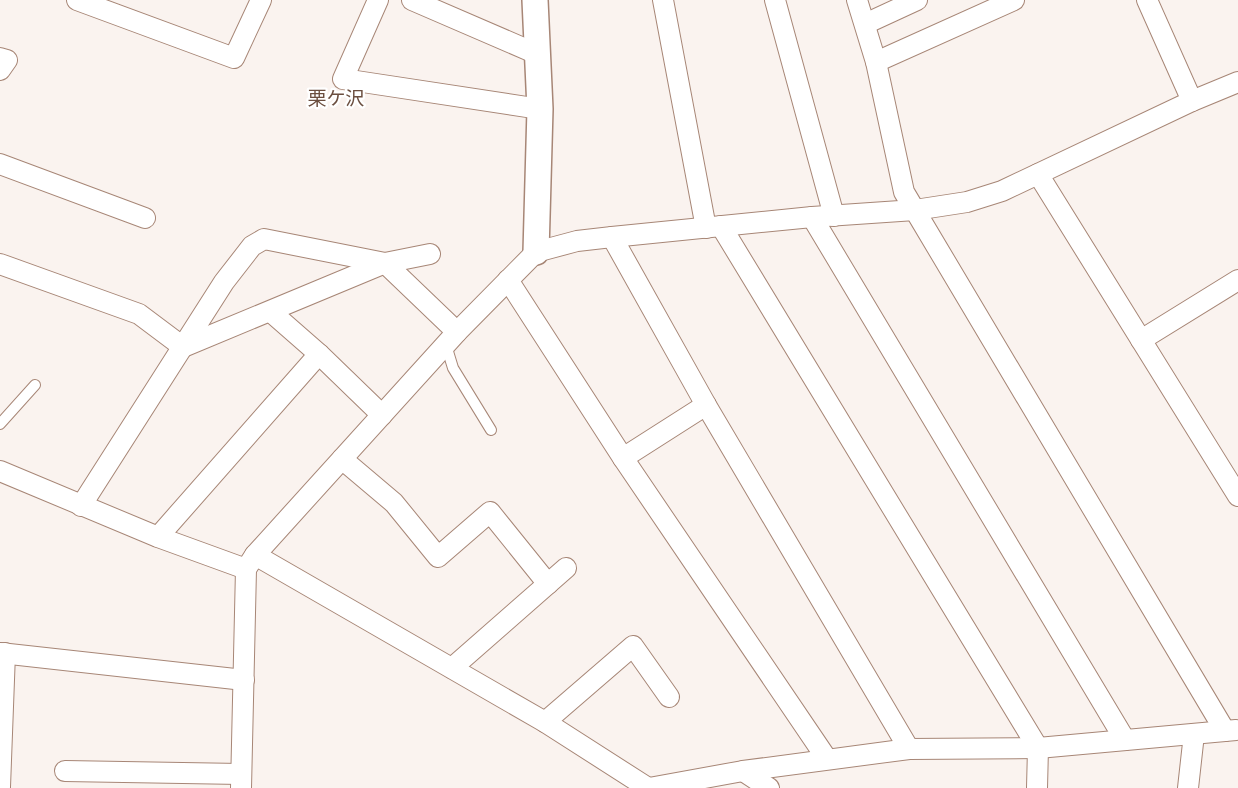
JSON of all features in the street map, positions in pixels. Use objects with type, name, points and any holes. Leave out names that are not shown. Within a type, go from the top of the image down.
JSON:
[{"type":"street","points":[[77,0],[234,58],[262,0]]},
{"type":"street","points":[[378,0],[342,79],[540,108]]},
{"type":"street","points":[[412,0],[537,54]]},
{"type":"street","points":[[535,0],[540,108],[536,252]]},
{"type":"street","points":[[663,0],[713,227],[1038,748],[1037,788]]},
{"type":"street","points":[[775,0],[834,216]]},
{"type":"street","points":[[0,472],[158,537],[251,562],[452,668],[545,722],[648,788],[743,771],[910,749],[1038,748],[1232,731],[904,192],[876,62],[858,0]]},
{"type":"street","points":[[865,24],[917,0]]},
{"type":"street","points":[[876,62],[1014,0]]},
{"type":"street","points":[[1147,0],[1192,101]]},
{"type":"street","points":[[0,58],[7,60],[0,70]]},
{"type":"street","points":[[65,771],[241,781],[244,680],[251,562],[452,338],[536,252],[577,242],[612,237],[812,217],[916,210],[966,202],[1002,190],[1192,101],[1238,82]]},
{"type":"street","points":[[0,164],[145,218]]},
{"type":"street","points":[[1038,174],[1238,496]]},
{"type":"street","points":[[812,217],[1125,740]]},
{"type":"street","points":[[612,237],[706,405],[910,749]]},
{"type":"street","points":[[81,506],[224,282],[252,246],[264,239],[385,263],[452,338]]},
{"type":"street","points":[[183,347],[385,263],[430,254]]},
{"type":"street","points":[[0,264],[139,314],[183,347]]},
{"type":"street","points":[[508,280],[622,458],[827,759]]},
{"type":"street","points":[[1141,340],[1238,280]]},
{"type":"street","points":[[271,312],[319,354],[382,415]]},
{"type":"street","points":[[158,537],[319,354]]},
{"type":"street","points":[[622,458],[706,405]]},
{"type":"street","points":[[342,459],[394,503],[438,557],[490,512],[548,584]]},
{"type":"street","points":[[452,668],[566,568]]},
{"type":"street","points":[[545,722],[633,646],[669,697]]},
{"type":"street","points":[[0,787],[3,653],[244,680]]},
{"type":"street","points":[[1188,788],[1194,734]]},
{"type":"street","points":[[743,771],[769,788]]},
{"type":"lane","points":[[452,338],[453,368],[491,430]]},
{"type":"lane","points":[[0,424],[35,385]]},
{"type":"district","name":"栗ケ沢","points":[[336,99]]}]
